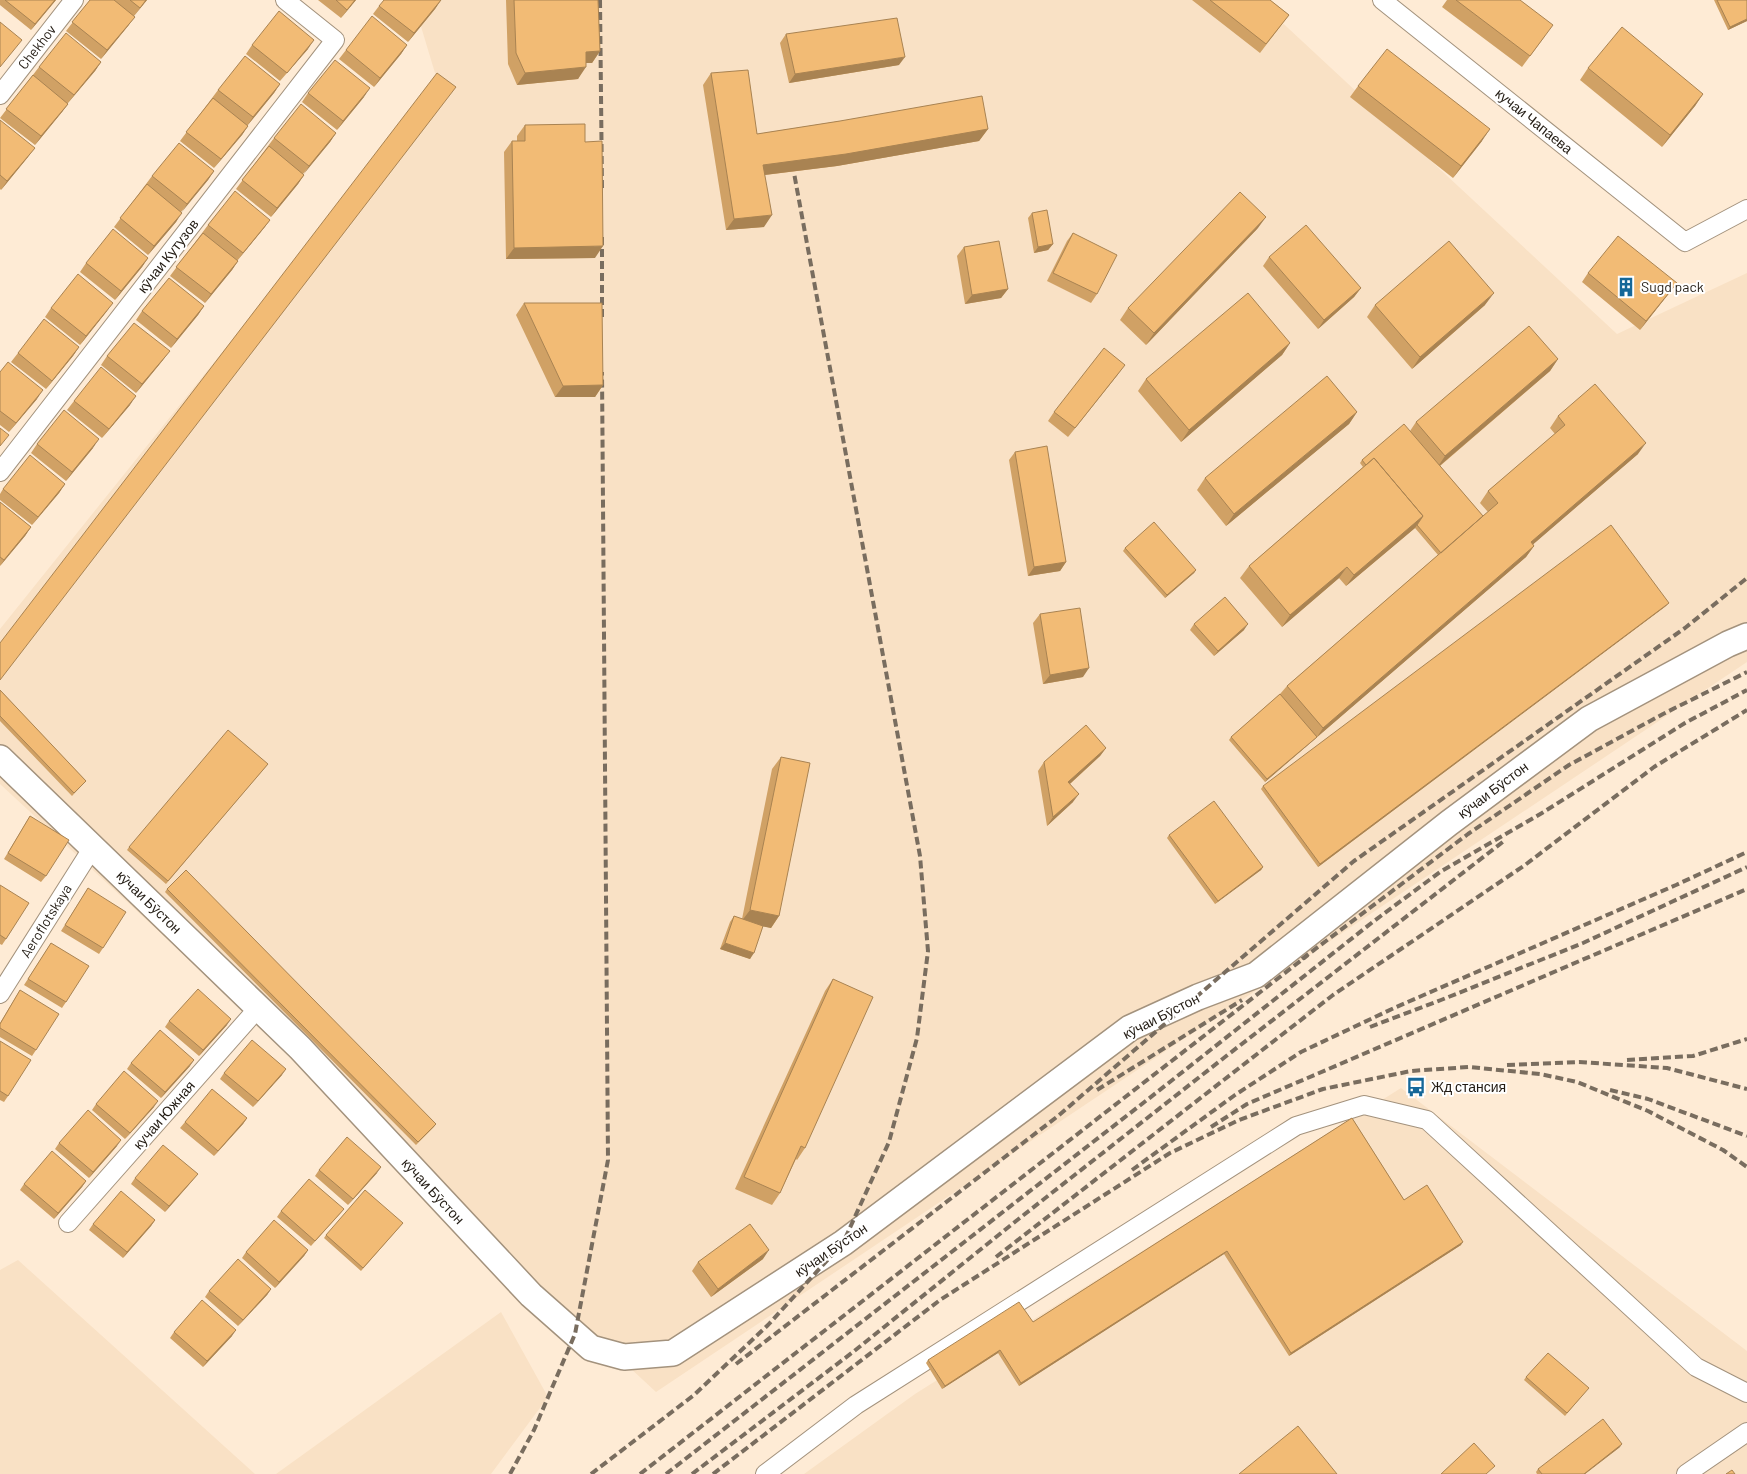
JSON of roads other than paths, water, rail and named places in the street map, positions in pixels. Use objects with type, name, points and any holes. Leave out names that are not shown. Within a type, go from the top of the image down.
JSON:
[{"type":"main road","name":"кӯчаи Бӯстон","points":[[0,758],[259,1007],[531,1295],[591,1348],[624,1357],[673,1353],[844,1243],[1130,1028],[1198,997],[1256,974],[1448,823],[1589,719],[1728,644],[1747,636]]},
{"type":"street","name":"Chekhov","points":[[0,95],[74,0]]},
{"type":"street","name":"кӯчаи Кутузов","points":[[0,472],[335,40],[285,0]]},
{"type":"street","name":"кучаи Чапаева","points":[[1393,3],[1685,242],[1747,209]]},
{"type":"street","name":"Aeroflotskaya","points":[[0,994],[93,848]]},
{"type":"street","name":"кучаи Южная","points":[[68,1223],[259,1007]]},
{"type":"street","points":[[765,1474],[856,1405],[1296,1126],[1364,1104],[1427,1120],[1696,1367],[1747,1392]]},
{"type":"street","points":[[1686,1474],[1747,1432]]},
{"type":"railway","points":[[600,0],[602,189]]},
{"type":"railway","points":[[591,1474],[694,1395],[768,1325],[843,1243],[889,1142],[917,1038],[928,951],[920,856],[794,173]]},
{"type":"railway","points":[[602,234],[602,317]]},
{"type":"railway","points":[[510,1474],[534,1430],[575,1334],[608,1160],[602,372]]},
{"type":"railway","points":[[736,1364],[1058,1116],[1354,861],[1685,628],[1747,578]]},
{"type":"railway","points":[[1302,959],[1468,834],[1569,765],[1663,714],[1747,672]]},
{"type":"railway","points":[[666,1474],[1374,921],[1440,872],[1542,813],[1685,723],[1747,690]]},
{"type":"railway","points":[[996,1257],[1333,995],[1525,865],[1654,767],[1747,710]]},
{"type":"railway","points":[[692,1474],[853,1352],[1016,1221],[1504,841]]},
{"type":"railway","points":[[1132,1170],[1235,1095],[1301,1052],[1394,1008],[1747,852]]},
{"type":"railway","points":[[1370,1027],[1583,943],[1747,867]]},
{"type":"railway","points":[[1211,1127],[1247,1104],[1747,889]]},
{"type":"railway","points":[[640,1474],[1308,955]]},
{"type":"railway","points":[[1097,1090],[1242,1000]]},
{"type":"railway","points":[[1627,1060],[1693,1056],[1747,1039]]},
{"type":"railway","points":[[1507,1065],[1579,1062],[1667,1068],[1747,1089]]},
{"type":"railway","points":[[713,1474],[940,1300],[1170,1153],[1239,1120],[1323,1089],[1411,1071],[1469,1067],[1540,1074],[1577,1082],[1648,1111],[1723,1150],[1747,1167]]},
{"type":"railway","points":[[1610,1090],[1648,1099],[1747,1136]]},
{"type":"place","name":"Sugd pack","points":[[1626,287]]},
{"type":"place","name":"Жд стансия","points":[[1416,1087]]}]
